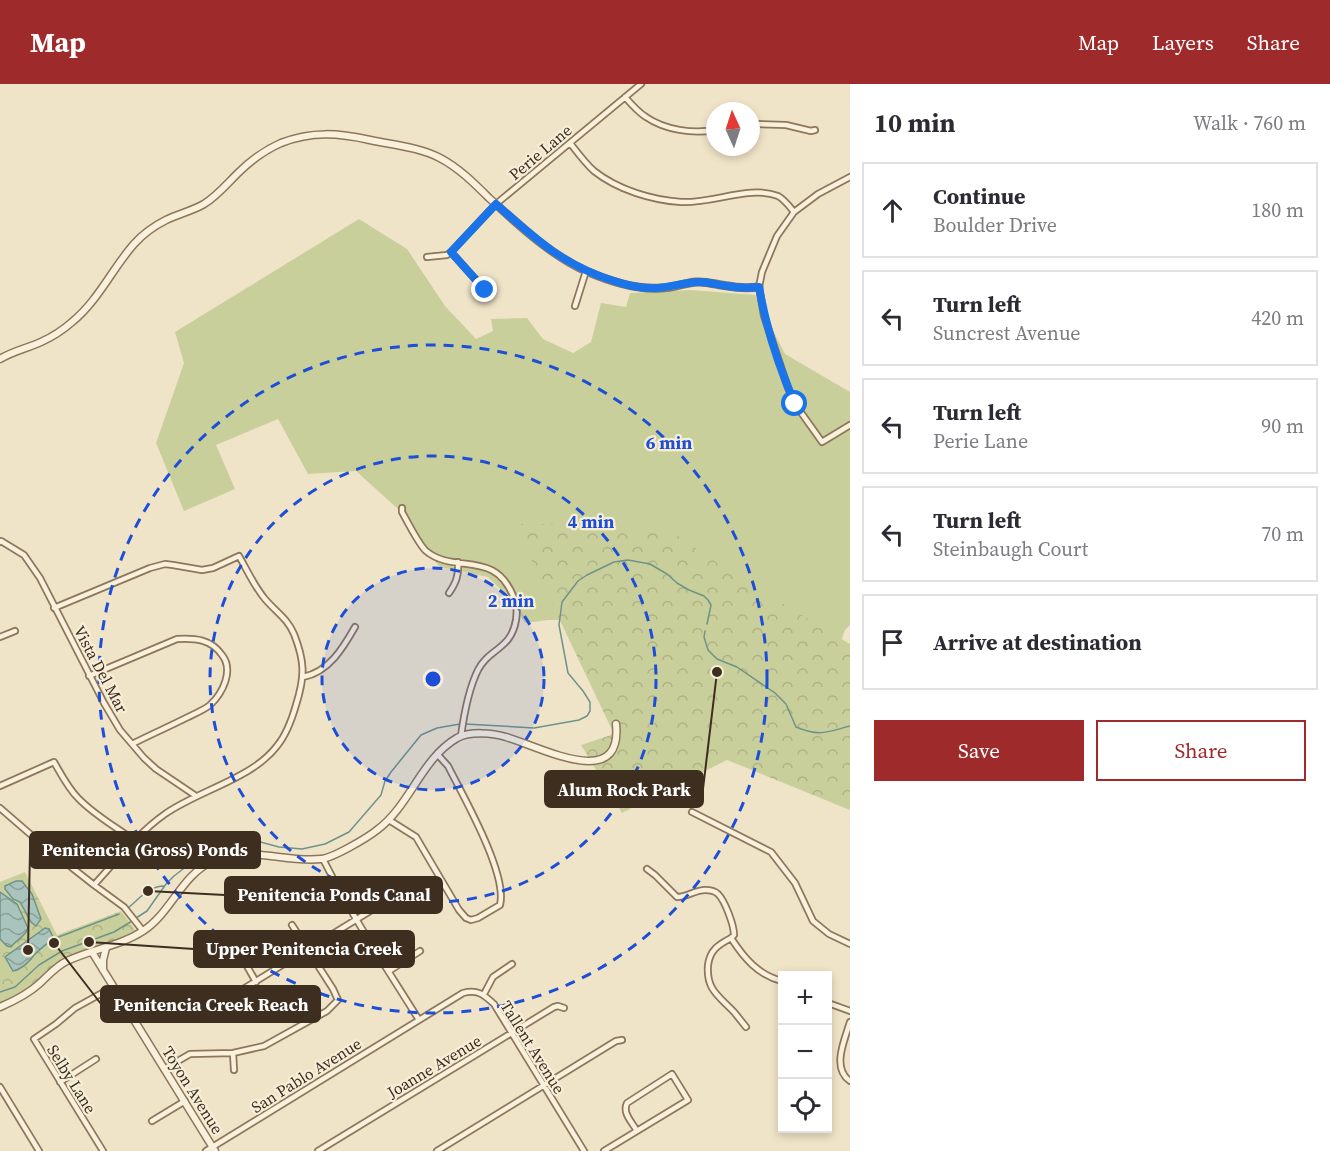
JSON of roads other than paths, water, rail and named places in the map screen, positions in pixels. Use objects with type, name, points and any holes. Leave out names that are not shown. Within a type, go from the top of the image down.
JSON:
[{"type":"street","name":"Perie Lane","points":[[451,252],[496,204],[641,84]]},
{"type":"street","points":[[625,97],[646,117],[674,130],[706,131]]},
{"type":"street","points":[[760,124],[786,125],[815,130]]},
{"type":"street","points":[[0,360],[41,342],[73,322],[89,306],[134,244],[147,232],[166,220],[202,205],[218,194],[259,155],[281,143],[325,133],[345,134],[424,151],[438,157],[452,165],[547,248],[586,271],[623,284],[649,288],[698,282],[759,287]]},
{"type":"street","points":[[570,143],[594,171],[617,185],[650,197],[683,202],[719,199],[756,192],[780,197],[794,213]]},
{"type":"street","points":[[850,177],[818,194],[794,213],[777,236],[762,272],[759,287],[764,316],[795,404],[822,442],[850,425]]},
{"type":"street","points":[[426,257],[447,255],[451,252],[485,290]]},
{"type":"street","points":[[575,306],[586,271]]},
{"type":"street","points":[[402,508],[402,512],[424,550],[437,558],[479,565],[494,571],[507,582],[516,600],[517,615],[509,640],[480,666],[471,684],[460,736]]},
{"type":"street","name":"Vista Del Mar","points":[[0,542],[24,555],[40,578],[89,676],[120,730],[156,769],[196,796]]},
{"type":"street","points":[[54,608],[150,568],[173,564],[202,570],[213,568],[240,556],[256,587],[285,618],[299,648],[303,677],[288,728],[279,745],[251,770],[196,796],[165,814],[135,841],[94,885]]},
{"type":"street","points":[[449,593],[456,584],[459,572],[458,562]]},
{"type":"street","points":[[303,677],[312,675],[332,660],[345,645],[355,627]]},
{"type":"street","points":[[0,638],[15,631]]},
{"type":"street","points":[[89,676],[177,639],[202,640],[211,644],[223,655],[227,662],[226,677],[219,693],[209,706],[132,744]]},
{"type":"street","points":[[0,1007],[31,991],[65,962],[106,948],[143,931],[160,915],[197,870],[215,860],[246,853],[285,858],[323,859],[377,831],[389,820],[438,755],[460,736],[477,734],[504,736],[560,757],[578,761],[600,759],[614,749],[616,724]]},
{"type":"street","points":[[389,820],[416,837],[466,918],[471,920],[478,918],[500,905],[501,893],[490,850],[448,766],[438,755]]},
{"type":"street","points":[[0,786],[54,762],[77,798],[109,824],[135,841]]},
{"type":"street","points":[[0,808],[29,834],[124,907],[143,931]]},
{"type":"street","points":[[692,812],[771,852],[795,883],[813,921],[829,934],[850,945]]},
{"type":"street","points":[[323,859],[356,919],[419,1020]]},
{"type":"street","points":[[647,869],[655,874],[677,897],[685,897],[702,890],[712,891],[718,895],[734,929],[734,935],[712,951],[709,958],[709,983],[717,996],[746,1027]]},
{"type":"street","points":[[133,1019],[157,1003],[185,993],[222,994],[240,991],[388,900]]},
{"type":"street","points":[[164,1069],[190,1054],[233,1053],[264,1046],[327,1011],[338,1000],[292,925]]},
{"type":"street","points":[[730,938],[751,965],[765,975],[778,979]]},
{"type":"street","points":[[103,970],[106,948]]},
{"type":"street","points":[[389,971],[420,951]]},
{"type":"street","name":"Toyon Avenue","points":[[92,952],[214,1149]]},
{"type":"street","points":[[239,952],[256,982]]},
{"type":"street","points":[[484,994],[493,977],[512,964]]},
{"type":"street","name":"Selby Lane","points":[[103,1151],[34,1039],[75,1008],[113,987]]},
{"type":"street","name":"Tallent Avenue","points":[[419,1020],[463,993],[476,991],[484,994],[494,1004],[584,1151]]},
{"type":"street","points":[[832,1004],[850,1011]]},
{"type":"street","name":"Joanne Avenue","points":[[318,1151],[554,1007],[564,1008]]},
{"type":"street","name":"San Pablo Avenue","points":[[206,1151],[214,1149],[419,1020]]},
{"type":"street","points":[[850,1022],[840,1063],[843,1074],[850,1081]]},
{"type":"street","points":[[437,1151],[616,1041],[622,1040]]},
{"type":"street","points":[[233,1053],[234,1070]]},
{"type":"street","points":[[60,1082],[96,1059]]},
{"type":"street","points":[[604,1151],[637,1131],[688,1100],[672,1074],[627,1103],[626,1112],[637,1131]]},
{"type":"street","points":[[0,1087],[39,1151]]},
{"type":"street","points":[[152,1121],[185,1101]]},
{"type":"water","points":[[22,881],[32,894],[41,919],[36,926],[31,922],[20,902],[13,899],[5,889],[5,886]]},
{"type":"water","points":[[0,892],[17,904],[28,928],[11,947],[0,939]]},
{"type":"water","points":[[45,928],[49,929],[54,939],[37,952],[26,965],[13,971],[5,957]]},
{"type":"waterway","points":[[465,724],[534,728],[579,720],[587,716],[590,711],[590,702],[568,673],[559,625],[562,602],[578,581],[614,562],[628,560],[650,564],[677,583],[704,596],[711,605],[707,624]]},
{"type":"waterway","points":[[705,631],[704,637],[708,650],[717,659],[737,667],[775,693],[786,704],[796,727],[818,733],[850,726]]},
{"type":"waterway","points":[[136,918],[147,911],[174,876],[229,838],[246,838],[279,847],[302,849],[325,844],[349,832],[381,795],[385,781],[421,735],[437,728],[460,724]]},
{"type":"waterway","points":[[128,908],[149,891],[164,886]]},
{"type":"waterway","points":[[56,938],[119,914]]},
{"type":"waterway","points":[[0,992],[15,987],[39,965],[62,951],[114,932],[132,921]]},
{"type":"place","name":"Alum Rock Park","points":[[717,672]]},
{"type":"place","name":"Penitencia Ponds Canal","points":[[148,891]]},
{"type":"place","name":"Upper Penitencia Creek","points":[[89,942]]},
{"type":"place","name":"Penitencia Creek Reach","points":[[54,943]]},
{"type":"place","name":"Penitencia (Gross) Ponds","points":[[28,950]]}]
